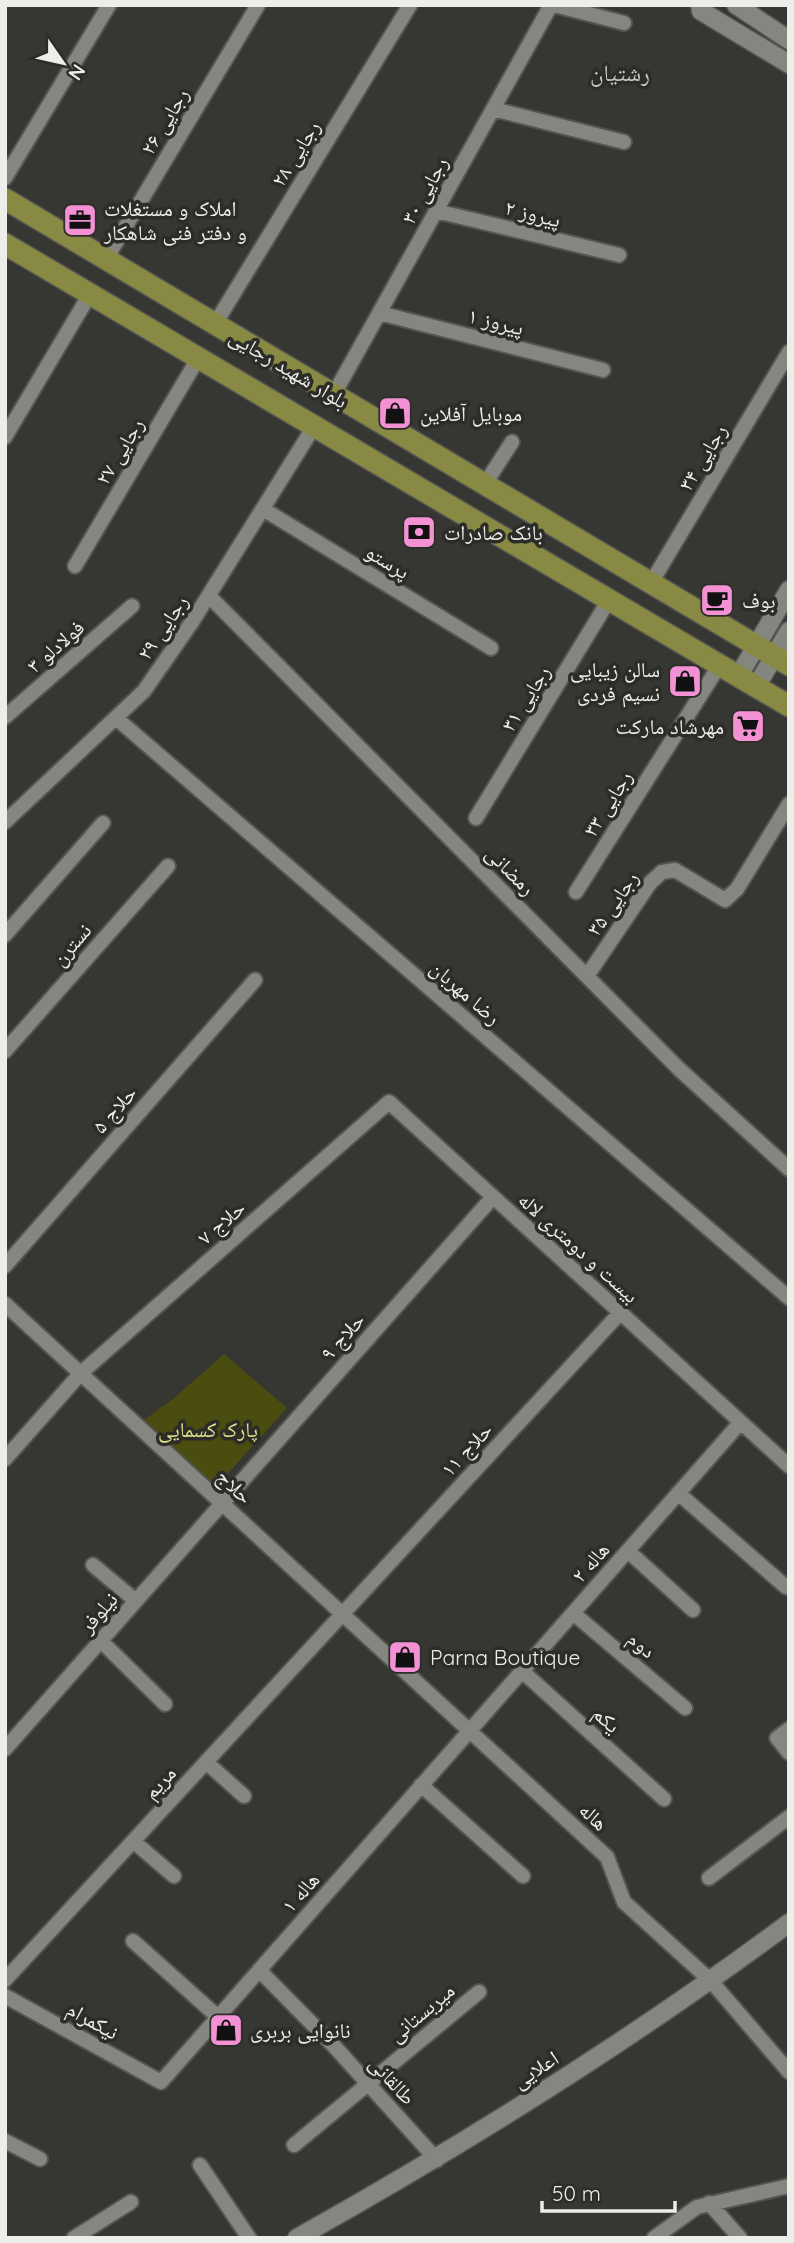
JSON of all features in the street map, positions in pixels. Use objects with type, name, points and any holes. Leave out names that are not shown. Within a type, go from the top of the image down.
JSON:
[{"type":"main road","name":"بلوار شهید رجایی","points":[[5,199],[773,656]]},
{"type":"main road","name":"بلوار شهید رجایی","points":[[5,244],[789,706]]},
{"type":"street","points":[[5,178],[109,5]]},
{"type":"street","name":"رجایی ۲۶","points":[[106,259],[258,5]]},
{"type":"street","name":"رجایی ۲۸","points":[[215,324],[410,5]]},
{"type":"street","points":[[552,5],[624,23]]},
{"type":"street","name":"رجایی ۳۰","points":[[334,394],[552,5]]},
{"type":"street","points":[[700,5],[701,11],[789,64]]},
{"type":"street","points":[[736,5],[789,40]]},
{"type":"street","points":[[493,109],[624,142]]},
{"type":"street","name":"پیروز ۲","points":[[436,211],[620,255]]},
{"type":"street","points":[[5,437],[90,294]]},
{"type":"street","name":"پیروز ۱","points":[[379,313],[603,370]]},
{"type":"street","name":"رجایی ۳۴","points":[[651,583],[789,352]]},
{"type":"street","name":"رجایی ۲۷","points":[[75,566],[199,357]]},
{"type":"street","name":"رجایی ۲۹","points":[[5,822],[144,691],[209,596],[315,425]]},
{"type":"street","points":[[485,484],[512,442]]},
{"type":"street","name":"پرستو","points":[[263,509],[491,648]]},
{"type":"street","points":[[773,656],[789,590]]},
{"type":"street","name":"رمضانی","points":[[209,596],[690,1080],[789,1169]]},
{"type":"street","name":"رجایی ۳۱","points":[[476,817],[610,600]]},
{"type":"street","name":"فولادلو ۳","points":[[5,718],[132,606]]},
{"type":"street","points":[[747,682],[773,656],[789,631]]},
{"type":"street","name":"رجایی ۳۳","points":[[576,892],[719,666]]},
{"type":"street","name":"رضا مهربان","points":[[116,718],[789,1298]]},
{"type":"street","name":"رجایی ۳۵","points":[[587,976],[650,883],[662,872],[675,870],[725,900],[737,889],[789,804]]},
{"type":"street","points":[[5,935],[103,823]]},
{"type":"street","name":"نسترن","points":[[5,1051],[168,866]]},
{"type":"street","name":"حلاج ۵","points":[[5,1266],[255,980]]},
{"type":"street","name":"بیست و دومتری لاله","points":[[389,1102],[789,1466]]},
{"type":"street","name":"حلاج ۷","points":[[5,1459],[81,1373],[389,1102]]},
{"type":"street","name":"حلاج ۹","points":[[223,1503],[493,1197]]},
{"type":"street","name":"حلاج","points":[[5,1304],[343,1613]]},
{"type":"street","name":"حلاج ۱۱","points":[[343,1613],[620,1313]]},
{"type":"street","name":"هاله ۲","points":[[470,1730],[740,1423]]},
{"type":"street","points":[[678,1493],[786,1587]]},
{"type":"street","name":"نیلوفر","points":[[5,1749],[223,1503]]},
{"type":"street","points":[[628,1551],[693,1610]]},
{"type":"street","points":[[93,1565],[136,1601]]},
{"type":"street","name":"هاله","points":[[343,1613],[607,1857],[624,1902],[711,1981],[789,2072]]},
{"type":"street","name":"مریم","points":[[5,1980],[343,1613]]},
{"type":"street","name":"دوم","points":[[573,1613],[685,1708]]},
{"type":"street","points":[[101,1641],[165,1704]]},
{"type":"street","name":"یکم","points":[[522,1671],[664,1799]]},
{"type":"street","points":[[789,1729],[776,1738],[789,1753]]},
{"type":"street","name":"هاله ۱","points":[[161,2082],[470,1730]]},
{"type":"street","points":[[206,1762],[244,1796]]},
{"type":"street","points":[[421,1785],[523,1876]]},
{"type":"street","points":[[709,1878],[789,1817]]},
{"type":"street","points":[[133,1841],[174,1876]]},
{"type":"street","name":"اعلایی","points":[[297,2238],[437,2160],[711,1981],[789,1923]]},
{"type":"street","points":[[133,1941],[218,2017]]},
{"type":"street","name":"طالقانی","points":[[259,1970],[437,2160]]},
{"type":"street","name":"میربستانی","points":[[294,2145],[479,1992]]},
{"type":"street","name":"نیکمرام","points":[[5,1996],[161,2082]]},
{"type":"street","points":[[5,2141],[40,2159]]},
{"type":"street","points":[[200,2165],[250,2238]]},
{"type":"street","points":[[654,2238],[697,2207],[787,2187]]},
{"type":"street","points":[[74,2238],[131,2202]]},
{"type":"street","points":[[709,2203],[740,2238]]},
{"type":"green space","name":"پارک کسمایی","points":[[224,1354],[287,1408],[211,1492],[137,1425],[173,1399]]},
{"type":"place","name":"املاک و مستغلات و دفتر فنی شاهکار","points":[[80,220]]},
{"type":"place","name":"موبایل آفلاین","points":[[395,413]]},
{"type":"place","name":"بانک صادرات","points":[[419,532]]},
{"type":"place","name":"بوف","points":[[717,600]]},
{"type":"place","name":"سالن زیبایی نسیم فردی","points":[[685,681]]},
{"type":"place","name":"مهرشاد مارکت","points":[[748,726]]},
{"type":"place","name":"Parna Boutique","points":[[405,1657]]},
{"type":"place","name":"نانوایی بربری","points":[[226,2030]]},
{"type":"district","name":"رشتیان","points":[[620,72]]}]
